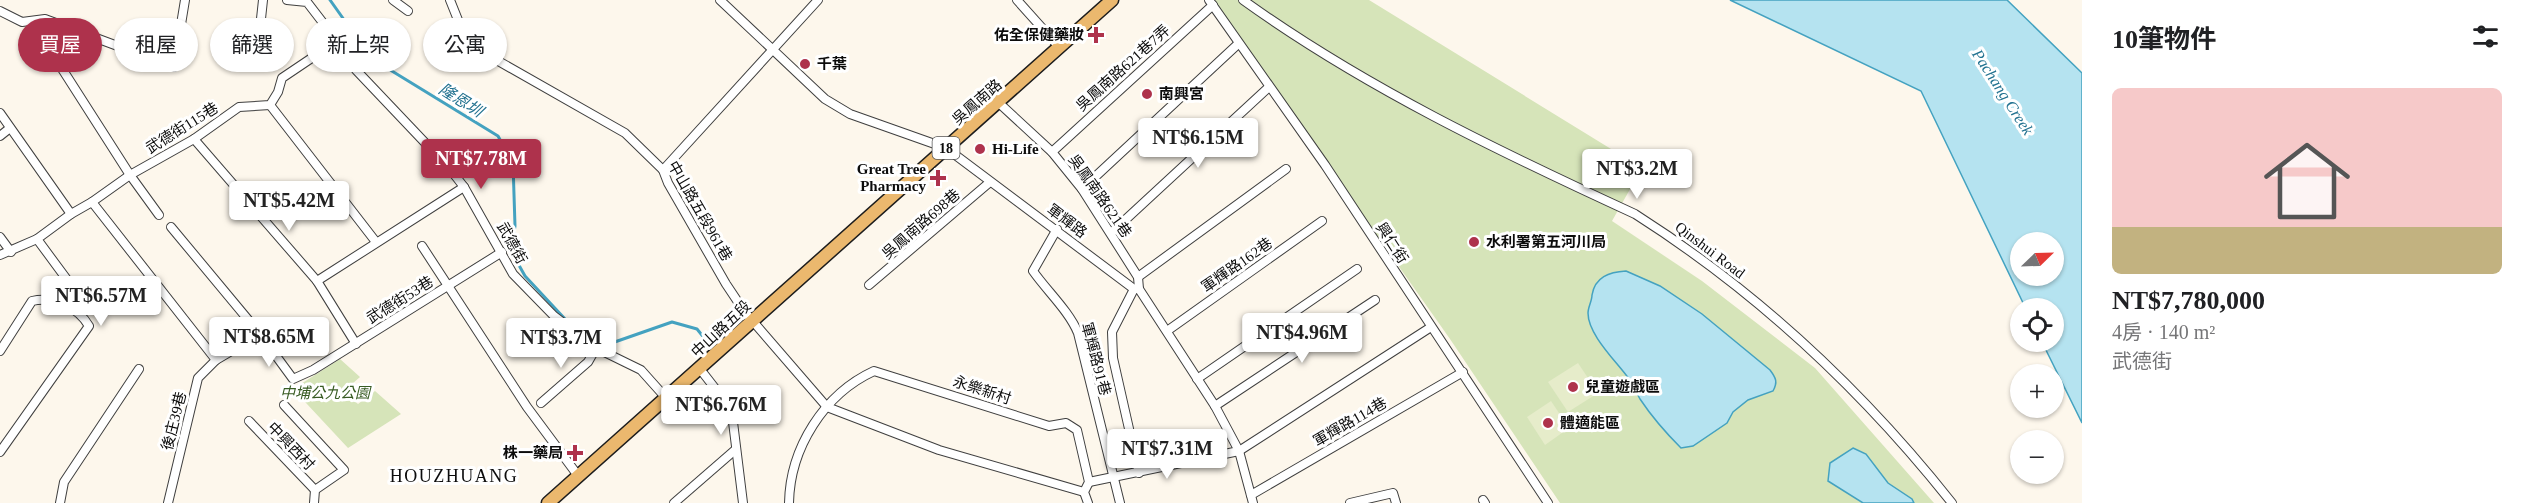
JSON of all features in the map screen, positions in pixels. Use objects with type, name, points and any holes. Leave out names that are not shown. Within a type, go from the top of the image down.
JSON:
[{"type":"main road","name":"吳鳳南路","points":[[833,248],[999,103],[1112,0]]},
{"type":"main road","name":"中山路五段","points":[[548,503],[833,248]]},
{"type":"street","points":[[0,11],[22,21],[45,19],[174,67],[185,0]]},
{"type":"street","points":[[261,18],[263,0]]},
{"type":"street","name":"武德街","points":[[287,0],[308,1],[321,18]]},
{"type":"street","points":[[393,0],[408,11]]},
{"type":"street","name":"中山路五段961巷","points":[[450,0],[462,30],[486,54],[625,133],[663,170],[726,284],[752,321]]},
{"type":"street","name":"軍輝路","points":[[720,0],[825,99],[850,114],[946,148],[1136,290],[1167,331],[1215,406],[1239,451],[1252,499]]},
{"type":"street","points":[[663,170],[818,0]]},
{"type":"street","points":[[1017,0],[1060,48]]},
{"type":"street","name":"Qinshui Road","points":[[1243,0],[1332,60],[1397,97],[1635,214],[1656,227],[1736,286],[1846,382],[1924,468],[1952,503]]},
{"type":"street","name":"興仁街","points":[[1211,3],[1325,165],[1548,503]]},
{"type":"street","name":"吳鳳南路621巷7弄","points":[[1052,152],[1211,3]]},
{"type":"street","points":[[1083,189],[1238,44]]},
{"type":"street","points":[[306,62],[282,78],[278,92],[270,105],[376,243]]},
{"type":"street","points":[[64,72],[130,175],[159,215]]},
{"type":"street","name":"武德街","points":[[358,72],[450,169],[464,187],[513,274],[554,316],[596,348],[641,370],[666,398]]},
{"type":"street","points":[[1110,233],[1269,87]]},
{"type":"street","name":"吳鳳南路621巷","points":[[999,103],[1052,152],[1083,189],[1138,277],[1136,290]]},
{"type":"street","name":"武德街115巷","points":[[92,202],[130,175],[194,139],[239,107],[270,105]]},
{"type":"street","points":[[0,113],[71,214]]},
{"type":"street","points":[[0,136],[10,128]]},
{"type":"street","points":[[194,139],[317,281],[356,344]]},
{"type":"street","points":[[1138,277],[1286,169]]},
{"type":"street","name":"吳鳳南路698巷","points":[[869,285],[990,182]]},
{"type":"street","points":[[317,281],[464,187]]},
{"type":"street","points":[[0,255],[37,239],[92,202],[216,360]]},
{"type":"street","name":"軍輝路162巷","points":[[1167,331],[1322,221]]},
{"type":"street","points":[[171,227],[260,334]]},
{"type":"street","name":"軍輝路91巷","points":[[1057,229],[1033,271],[1054,300],[1072,319],[1078,333],[1120,503]]},
{"type":"street","points":[[0,237],[11,252]]},
{"type":"street","points":[[37,239],[68,281]]},
{"type":"street","points":[[422,246],[527,407],[579,477]]},
{"type":"street","name":"武德街53巷","points":[[260,334],[292,379],[313,370],[356,344],[502,252]]},
{"type":"street","points":[[1197,379],[1357,269]]},
{"type":"street","points":[[1136,290],[1112,332],[1113,358],[1139,473]]},
{"type":"street","points":[[0,351],[32,301],[45,298],[59,302],[84,316],[89,326],[0,452]]},
{"type":"street","points":[[1215,406],[1375,300]]},
{"type":"street","points":[[752,321],[827,407],[939,450],[1084,492]]},
{"type":"street","points":[[1088,503],[1084,492],[1089,482],[1239,451],[1431,327]]},
{"type":"street","name":"後庄39巷","points":[[168,503],[198,378],[216,360],[260,334]]},
{"type":"street","points":[[541,403],[588,362],[596,348]]},
{"type":"street","points":[[60,503],[64,483],[139,369]]},
{"type":"street","points":[[700,369],[728,405],[732,414],[743,503]]},
{"type":"street","name":"永樂新村","points":[[789,503],[789,484],[813,422],[857,379],[874,371],[1049,426],[1066,423],[1077,430],[1089,482]]},
{"type":"street","name":"軍輝路114巷","points":[[1252,499],[1463,372]]},
{"type":"street","name":"中興西村","points":[[284,405],[344,470],[315,490]]},
{"type":"street","name":"中興西村","points":[[249,421],[315,490],[314,503]]},
{"type":"street","points":[[674,503],[735,450]]},
{"type":"street","points":[[1350,503],[1393,493],[1396,503]]},
{"type":"green space","points":[[1211,0],[1369,0],[1642,168],[1612,221],[1702,281],[1815,368],[1934,503],[1560,503],[1450,339]]},
{"type":"green space","name":"中埔公九公園","points":[[340,359],[360,377],[344,391],[358,404],[375,391],[401,414],[348,448],[293,389]]},
{"type":"green space","name":"兒童遊戲區","points":[[1578,363],[1598,393],[1568,412],[1548,382]]},
{"type":"green space","name":"體適能區","points":[[1551,401],[1569,428],[1545,445],[1527,417]]},
{"type":"water","name":"Pachang Creek","points":[[1730,0],[2007,0],[2082,73],[2082,423],[2064,387],[2064,364],[2053,364],[2047,352],[2064,352],[2064,298],[2021,298],[2015,286],[2064,286],[2064,232],[2010,232],[2010,276],[1921,91]]},
{"type":"water","points":[[1626,271],[1660,286],[1702,314],[1770,370],[1776,380],[1773,391],[1748,400],[1733,412],[1727,423],[1693,446],[1681,448],[1645,406],[1629,379],[1598,339],[1589,321],[1588,311],[1596,284],[1609,274]]},
{"type":"water","points":[[1853,448],[1866,454],[1888,483],[1912,499],[1914,503],[1863,503],[1828,481],[1830,463]]},
{"type":"waterway","name":"隆恩圳","points":[[330,0],[352,31],[387,68],[498,136],[513,163],[515,226],[511,251],[525,276],[565,319],[609,344],[672,322],[697,329],[709,344]]},
{"type":"place","name":"佑全保健藥妝","points":[[1096,35]]},
{"type":"place","name":"千葉","points":[[805,64]]},
{"type":"place","name":"南興宮","points":[[1147,94]]},
{"type":"place","name":"Hi-Life","points":[[980,149]]},
{"type":"place","name":"Great Tree Pharmacy","points":[[938,178]]},
{"type":"place","name":"水利署第五河川局","points":[[1474,242]]},
{"type":"place","name":"兒童遊戲區","points":[[1573,387]]},
{"type":"place","name":"體適能區","points":[[1548,423]]},
{"type":"place","name":"株一藥局","points":[[575,453]]},
{"type":"district","name":"HOUZHUANG","points":[[454,476]]}]
